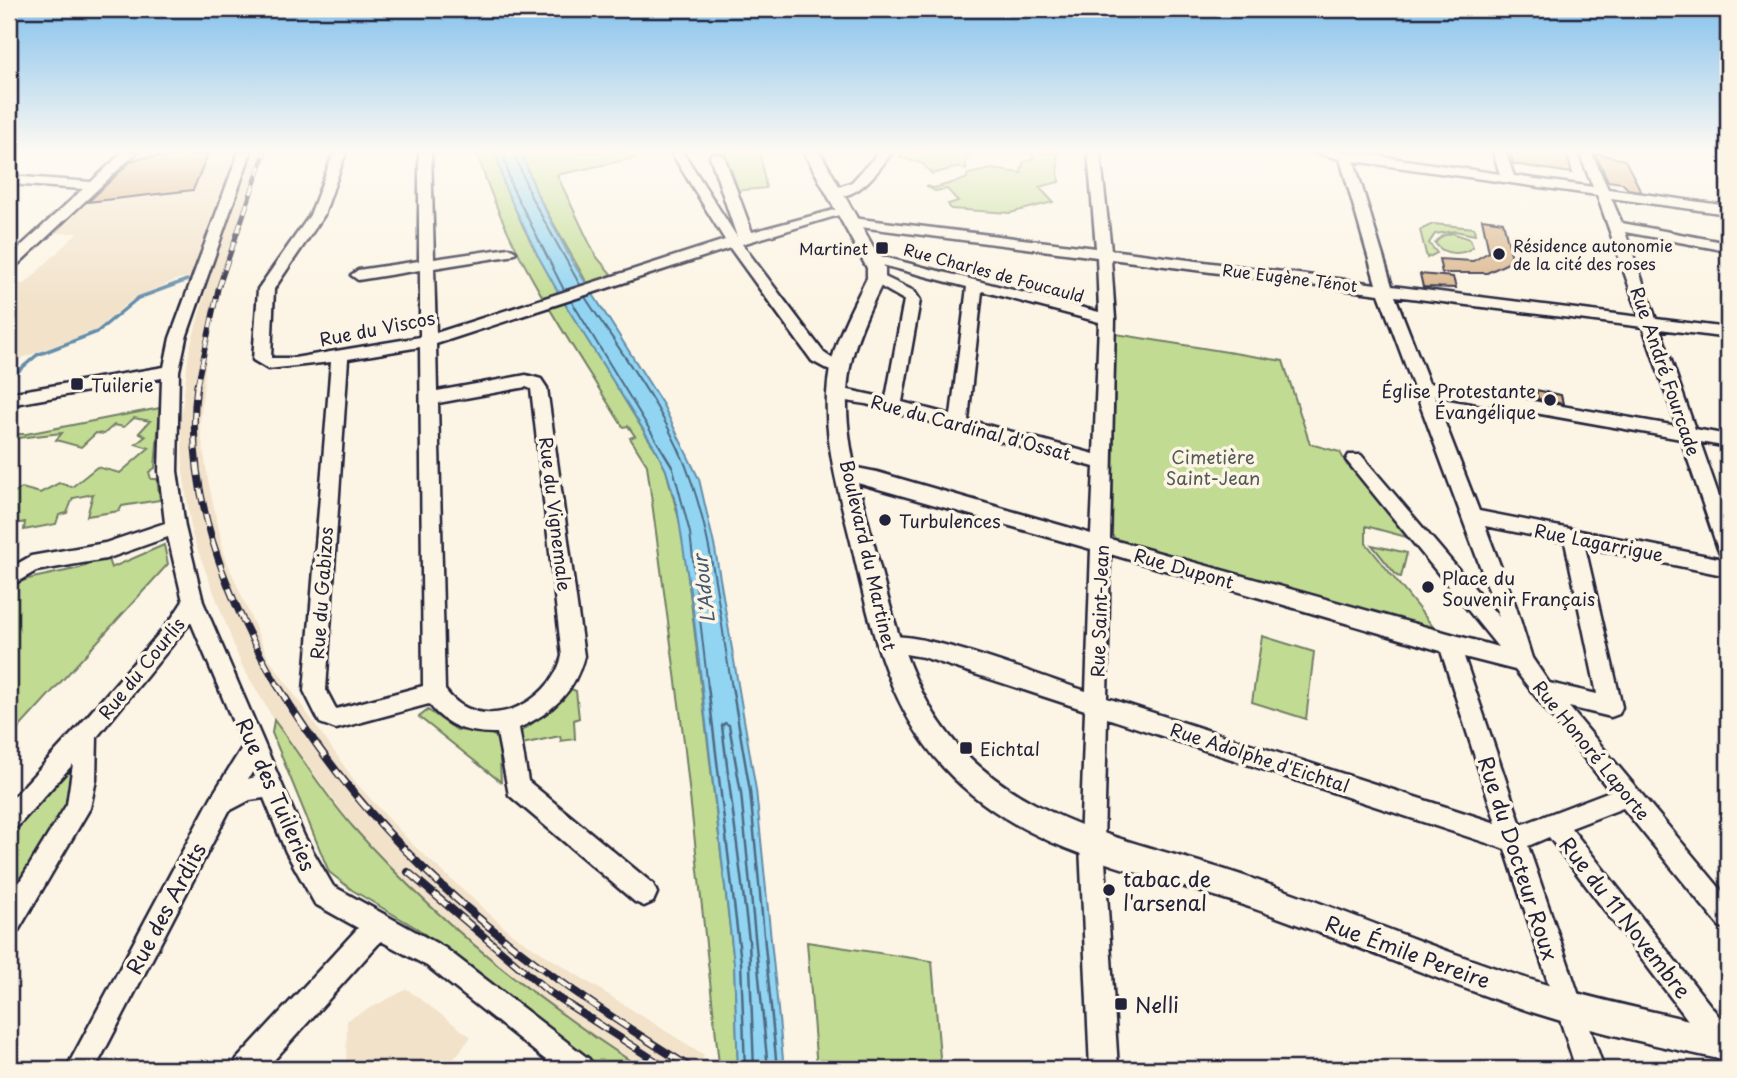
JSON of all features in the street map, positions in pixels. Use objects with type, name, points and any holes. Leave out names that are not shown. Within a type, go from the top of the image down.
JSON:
[{"type":"main road","points":[[841,202],[872,258],[876,278]]},
{"type":"main road","name":"Boulevard du Martinet","points":[[876,278],[845,349],[839,382],[847,473],[888,644],[900,682],[912,704],[955,761],[996,797],[1049,829],[1091,845]]},
{"type":"main road","name":"Rue Émile Pereire","points":[[1091,845],[1248,892],[1539,999],[1726,1044]]},
{"type":"street","points":[[9,265],[77,202]]},
{"type":"street","points":[[223,673],[193,602],[175,527],[168,471],[171,371],[178,338],[227,202]]},
{"type":"street","points":[[293,363],[268,364],[261,360],[266,289],[317,215],[322,202]]},
{"type":"street","points":[[426,202],[434,692]]},
{"type":"street","points":[[713,202],[818,356],[839,382]]},
{"type":"street","points":[[730,202],[740,240]]},
{"type":"street","name":"Rue Saint-Jean","points":[[1099,202],[1107,320],[1091,845],[1096,879],[1104,1069]]},
{"type":"street","points":[[1359,202],[1385,289]]},
{"type":"street","name":"Rue André Fourcade","points":[[1607,202],[1728,550]]},
{"type":"street","points":[[1672,202],[1728,210]]},
{"type":"street","name":"Rue du Viscos","points":[[293,363],[428,341],[740,240],[848,216]]},
{"type":"street","name":"Rue Eugène Ténot","points":[[848,216],[1104,254],[1728,333]]},
{"type":"street","points":[[1616,226],[1728,247]]},
{"type":"street","points":[[358,275],[509,252]]},
{"type":"street","name":"Rue Charles de Foucauld","points":[[872,258],[1107,320]]},
{"type":"street","points":[[876,278],[909,294],[912,299],[893,406]]},
{"type":"street","points":[[959,425],[975,285]]},
{"type":"street","name":"Rue Honoré Laporte","points":[[1385,289],[1506,607],[1522,662],[1542,691],[1728,917]]},
{"type":"street","name":"Rue du Gabizos","points":[[340,356],[315,691],[328,716],[336,719],[434,692]]},
{"type":"street","points":[[9,399],[171,371]]},
{"type":"street","name":"Rue du Vignemale","points":[[428,399],[526,382],[535,383],[539,388],[573,656],[571,670],[555,692],[540,706],[507,723],[469,723],[457,719],[443,707],[434,692]]},
{"type":"street","name":"Rue du Cardinal d'Ossat","points":[[839,382],[893,406],[1103,463]]},
{"type":"street","points":[[1424,388],[1728,441]]},
{"type":"street","points":[[1354,460],[1432,549],[1522,662]]},
{"type":"street","name":"Rue Dupont","points":[[847,473],[1449,645],[1522,662]]},
{"type":"street","name":"Rue Lagarrigue","points":[[1470,516],[1728,568]]},
{"type":"street","points":[[17,574],[31,564],[106,551],[175,527]]},
{"type":"street","points":[[1542,691],[1611,707],[1573,537]]},
{"type":"street","name":"Rue du Courlis","points":[[9,922],[78,808],[84,780],[86,734],[177,627],[193,602]]},
{"type":"street","name":"Rue Adolphe d'Eichtal","points":[[888,644],[923,648],[1512,839]]},
{"type":"street","name":"Rue du Docteur Roux","points":[[1449,645],[1590,1069]]},
{"type":"street","name":"Rue des Tuileries","points":[[223,673],[295,844],[324,895],[436,957],[579,1069]]},
{"type":"street","points":[[507,723],[517,786],[644,893]]},
{"type":"street","points":[[9,819],[86,734]]},
{"type":"street","name":"Rue des Ardits","points":[[80,1069],[220,804],[254,748]]},
{"type":"street","points":[[220,804],[247,790],[269,786]]},
{"type":"street","points":[[1512,839],[1628,795]]},
{"type":"street","name":"Rue du 11 Novembre","points":[[1553,824],[1726,1044]]},
{"type":"street","points":[[247,1069],[379,924]]},
{"type":"shaded area","points":[[83,202],[249,202],[213,313],[200,427],[208,480],[225,557],[268,657],[356,783],[413,845],[512,934],[704,1055],[697,1069],[643,1069],[593,1037],[497,965],[424,900],[352,825],[274,720],[241,664],[192,535],[183,472],[181,419],[189,351],[211,273],[178,279],[134,298],[96,330],[9,363],[9,283],[25,284],[77,233],[50,233]]},
{"type":"shaded area","points":[[407,989],[471,1037],[446,1069],[346,1069],[347,1020]]},
{"type":"green space","points":[[495,202],[512,202],[556,288],[666,470],[683,534],[734,963],[738,1069],[729,1069],[719,1064],[684,741],[647,465],[630,438],[635,436],[628,426],[623,427],[561,328],[521,259]]},
{"type":"green space","points":[[542,202],[570,202],[595,255],[612,275],[587,283]]},
{"type":"green space","points":[[1052,202],[1010,213],[951,209],[948,204]]},
{"type":"green space","points":[[1433,224],[1474,228],[1475,235],[1455,231],[1435,234],[1429,243],[1437,253],[1427,258],[1420,230]]},
{"type":"green space","points":[[1452,233],[1470,239],[1473,247],[1464,252],[1453,253],[1438,247],[1435,243],[1442,236]]},
{"type":"green space","name":"Cimetière Saint-Jean","points":[[1116,334],[1283,361],[1310,444],[1340,452],[1347,465],[1365,479],[1410,538],[1366,526],[1366,543],[1438,633],[1119,543],[1112,535]]},
{"type":"green space","points":[[160,408],[155,468],[149,472],[151,479],[157,479],[160,500],[122,506],[119,511],[87,516],[93,494],[73,498],[67,513],[59,515],[56,524],[24,530],[25,522],[9,525],[9,495],[22,488],[40,493],[59,483],[72,487],[97,467],[120,473],[149,448],[136,444],[146,436],[139,433],[150,421],[134,418],[124,427],[114,425],[104,434],[96,433],[81,447],[56,440],[62,433],[9,439],[9,434],[26,434]]},
{"type":"green space","points":[[164,545],[168,564],[9,739],[9,586],[28,579],[80,568],[107,556],[111,568]]},
{"type":"green space","points":[[1372,545],[1407,553],[1401,577],[1397,576]]},
{"type":"green space","points":[[1262,636],[1314,652],[1306,719],[1252,702]]},
{"type":"green space","points":[[571,689],[576,691],[579,718],[574,720],[575,739],[561,741],[560,736],[517,745],[516,734]]},
{"type":"green space","points":[[428,710],[457,730],[489,733],[499,738],[501,782],[419,717]]},
{"type":"green space","points":[[274,720],[342,814],[419,895],[527,988],[643,1069],[602,1067],[545,1028],[418,929],[352,890],[329,872],[272,733]]},
{"type":"green space","points":[[77,762],[66,814],[9,909],[9,829],[66,764]]},
{"type":"green space","points":[[807,942],[932,961],[941,1069],[817,1069]]},
{"type":"water","name":"L'Adour","points":[[512,202],[541,202],[572,261],[663,405],[699,479],[715,549],[756,790],[784,1069],[738,1069],[734,963],[693,611],[677,507],[666,470],[537,254]]},
{"type":"building","name":"Résidence autonomie de la cité des roses","points":[[1482,219],[1503,222],[1511,254],[1508,263],[1487,273],[1442,273],[1439,259],[1473,261],[1489,252]]},
{"type":"building","points":[[1420,274],[1453,277],[1456,288],[1423,287]]},
{"type":"building","name":"Église Protestante Évangélique","points":[[1536,390],[1561,395],[1563,404],[1538,399]]},
{"type":"waterway","points":[[9,379],[37,355],[97,332],[138,298],[187,280]]},
{"type":"railway","points":[[197,386],[218,289],[248,202]]},
{"type":"railway","points":[[197,385],[194,424],[196,463],[213,542],[242,618],[279,688]]},
{"type":"railway","points":[[278,686],[319,748],[363,804],[411,856],[515,948],[631,1030],[693,1069]]},
{"type":"railway","points":[[408,872],[549,992],[668,1069]]},
{"type":"place","name":"Martinet","points":[[882,248]]},
{"type":"place","name":"Résidence autonomie de la cité des roses","points":[[1499,254]]},
{"type":"place","name":"Tuilerie","points":[[77,384]]},
{"type":"place","name":"Église Protestante Évangélique","points":[[1550,400]]},
{"type":"place","name":"Turbulences","points":[[885,520]]},
{"type":"place","name":"Place du Souvenir Français","points":[[1428,587]]},
{"type":"place","name":"Eichtal","points":[[966,748]]},
{"type":"place","name":"tabac de l'arsenal","points":[[1109,890]]},
{"type":"place","name":"Nelli","points":[[1121,1004]]}]
